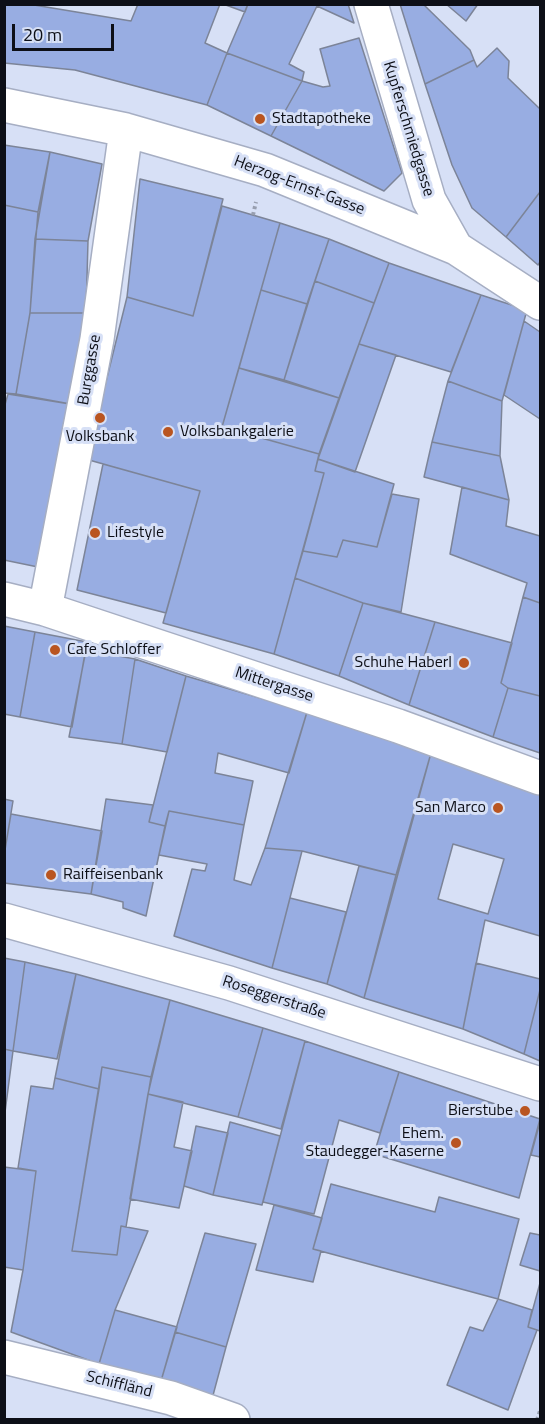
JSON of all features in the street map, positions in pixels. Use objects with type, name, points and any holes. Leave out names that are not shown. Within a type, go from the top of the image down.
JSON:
[{"type":"street","name":"Kupferschmiedgasse","points":[[371,4],[429,200],[456,248]]},
{"type":"street","name":"Herzog-Ernst-Gasse","points":[[4,105],[126,130],[265,170],[456,248],[540,303]]},
{"type":"street","name":"Burggasse","points":[[45,609],[96,339],[126,130]]},
{"type":"street","name":"Mittergasse","points":[[4,599],[45,609],[398,726],[540,778]]},
{"type":"street","name":"Roseggerstraße","points":[[4,920],[229,983],[540,1084]]},
{"type":"street","name":"Schiffländ","points":[[4,1357],[171,1398],[232,1419]]},
{"type":"path","points":[[537,1419],[540,1411]]},
{"type":"building","points":[[4,4],[28,4],[131,21],[138,4],[220,4],[205,43],[227,53],[207,105],[75,70],[4,63]]},
{"type":"building","points":[[223,4],[248,4],[245,12]]},
{"type":"building","points":[[248,4],[348,4],[354,23],[317,6],[289,64],[304,72],[302,81],[227,53]]},
{"type":"building","points":[[400,4],[423,4],[470,50],[474,60],[425,84]]},
{"type":"building","points":[[446,4],[478,4],[466,21]]},
{"type":"building","points":[[359,38],[402,173],[384,191],[271,136],[302,81],[323,87],[330,86],[320,49]]},
{"type":"building","points":[[497,48],[509,61],[508,78],[540,109],[540,192],[506,237],[472,208],[452,165],[425,84],[474,60],[477,67]]},
{"type":"building","points":[[227,53],[302,81],[271,136],[207,105]]},
{"type":"building","points":[[4,145],[50,152],[38,212],[4,205]]},
{"type":"building","points":[[50,152],[102,164],[88,241],[35,239]]},
{"type":"building","points":[[140,179],[223,199],[193,316],[127,297]]},
{"type":"building","points":[[540,192],[540,262],[538,265],[506,237]]},
{"type":"building","points":[[4,205],[38,212],[30,313],[16,394],[4,393]]},
{"type":"building","name":"Volksbankgalerie","points":[[222,206],[280,223],[222,427],[319,454],[315,471],[324,473],[274,654],[163,623],[200,491],[89,460],[92,438],[127,297],[193,316]]},
{"type":"building","points":[[280,223],[329,239],[307,304],[261,290]]},
{"type":"building","points":[[35,239],[88,241],[86,313],[30,313]]},
{"type":"building","points":[[329,239],[389,263],[374,303],[315,281]]},
{"type":"building","points":[[389,263],[481,295],[451,372],[359,344]]},
{"type":"building","points":[[315,281],[374,303],[339,398],[284,380]]},
{"type":"building","points":[[261,290],[307,304],[284,380],[239,368]]},
{"type":"building","points":[[481,295],[527,310],[502,401],[448,381]]},
{"type":"building","points":[[30,313],[86,313],[76,405],[16,394]]},
{"type":"building","points":[[524,321],[540,332],[540,419],[504,395]]},
{"type":"building","points":[[359,344],[396,355],[355,472],[318,459]]},
{"type":"building","points":[[239,368],[339,398],[319,454],[222,427]]},
{"type":"building","points":[[448,381],[502,401],[500,456],[432,442]]},
{"type":"building","points":[[8,394],[76,405],[38,567],[4,560],[4,408]]},
{"type":"building","points":[[432,442],[500,456],[509,500],[424,477]]},
{"type":"building","points":[[318,459],[394,484],[377,547],[343,540],[337,557],[303,551],[324,473],[315,471]]},
{"type":"building","points":[[103,464],[200,491],[166,613],[77,590]]},
{"type":"building","points":[[462,487],[509,500],[506,526],[540,536],[540,603],[523,597],[527,583],[450,554]]},
{"type":"building","points":[[392,494],[419,499],[401,612],[363,603],[295,578],[303,551],[337,557],[343,540],[377,547]]},
{"type":"building","points":[[295,578],[363,603],[339,676],[274,654]]},
{"type":"building","points":[[523,597],[540,603],[540,696],[508,688],[501,683]]},
{"type":"building","points":[[363,603],[435,622],[409,705],[339,676]]},
{"type":"building","name":"Schuhe Haberl","points":[[435,622],[512,643],[501,683],[508,688],[493,737],[409,705]]},
{"type":"building","points":[[4,626],[35,632],[20,717],[4,714]]},
{"type":"building","points":[[35,632],[87,642],[72,727],[20,717]]},
{"type":"building","points":[[86,650],[135,659],[122,744],[69,737]]},
{"type":"building","points":[[135,659],[186,676],[167,752],[122,744]]},
{"type":"building","points":[[186,676],[307,712],[289,773],[218,753],[215,773],[253,781],[244,825],[169,811],[165,826],[149,822]]},
{"type":"building","points":[[508,688],[540,696],[540,753],[493,737]]},
{"type":"building","points":[[307,712],[431,753],[396,875],[302,851],[265,848]]},
{"type":"building","points":[[431,753],[540,794],[540,936],[485,920],[463,1029],[364,998]],"holes":[[[453,844],[504,859],[488,914],[438,899]]]},
{"type":"building","points":[[4,799],[13,801],[4,856]]},
{"type":"building","points":[[106,799],[153,805],[149,822],[165,826],[146,916],[123,908],[123,902],[91,894]]},
{"type":"building","points":[[169,811],[244,825],[234,880],[251,885],[265,848],[302,851],[272,968],[174,936],[192,869],[205,871],[207,864],[159,855]]},
{"type":"building","points":[[11,814],[102,831],[91,894],[4,883],[4,856]]},
{"type":"building","points":[[359,866],[396,875],[364,998],[327,984]]},
{"type":"building","points":[[290,898],[346,912],[327,984],[272,968]]},
{"type":"building","points":[[4,958],[25,962],[13,1051],[4,1049]]},
{"type":"building","points":[[25,962],[76,974],[57,1059],[13,1051]]},
{"type":"building","points":[[476,963],[540,979],[540,990],[524,1054],[463,1029]]},
{"type":"building","points":[[76,974],[170,1000],[151,1077],[102,1067],[99,1089],[55,1078]]},
{"type":"building","points":[[540,990],[540,1061],[524,1054]]},
{"type":"building","points":[[170,1000],[263,1028],[238,1117],[148,1094]]},
{"type":"building","points":[[263,1028],[305,1041],[281,1129],[238,1117]]},
{"type":"building","points":[[305,1041],[399,1072],[380,1133],[339,1120],[314,1214],[263,1202]]},
{"type":"building","points":[[4,1049],[13,1051],[4,1120]]},
{"type":"building","points":[[102,1067],[151,1077],[126,1227],[121,1226],[117,1255],[72,1251]]},
{"type":"building","name":"Ehem. Staudegger-Kaserne","points":[[399,1072],[540,1119],[519,1198],[374,1154]]},
{"type":"building","points":[[55,1078],[99,1089],[72,1251],[117,1255],[121,1226],[148,1231],[115,1310],[99,1364],[11,1332],[23,1270],[36,1171],[18,1168],[31,1086],[53,1089]]},
{"type":"building","points":[[148,1094],[183,1102],[174,1147],[192,1151],[179,1208],[130,1199]]},
{"type":"building","points":[[230,1122],[280,1136],[262,1205],[213,1195]]},
{"type":"building","points":[[540,1122],[540,1157],[531,1155]]},
{"type":"building","points":[[196,1126],[228,1133],[213,1195],[184,1186]]},
{"type":"building","points":[[4,1167],[36,1171],[23,1270],[4,1267]]},
{"type":"building","points":[[331,1184],[435,1212],[439,1197],[519,1219],[498,1299],[313,1249]]},
{"type":"building","points":[[274,1205],[322,1218],[313,1249],[321,1251],[313,1282],[256,1270]]},
{"type":"building","points":[[205,1233],[256,1244],[226,1347],[175,1332]]},
{"type":"building","points":[[530,1233],[540,1235],[540,1271],[520,1265]]},
{"type":"building","points":[[540,1283],[540,1331],[528,1327]]},
{"type":"building","points":[[498,1299],[532,1310],[528,1327],[537,1330],[508,1410],[447,1385],[470,1327],[483,1331]]},
{"type":"building","points":[[115,1310],[177,1327],[161,1381],[99,1364]]},
{"type":"building","points":[[175,1332],[226,1347],[212,1399],[161,1381]]},
{"type":"place","name":"Stadtapotheke","points":[[260,119]]},
{"type":"place","name":"Volksbank","points":[[100,418]]},
{"type":"place","name":"Volksbankgalerie","points":[[168,432]]},
{"type":"place","name":"Lifestyle","points":[[95,533]]},
{"type":"place","name":"Cafe Schloffer","points":[[55,650]]},
{"type":"place","name":"Schuhe Haberl","points":[[464,663]]},
{"type":"place","name":"San Marco","points":[[498,808]]},
{"type":"place","name":"Raiffeisenbank","points":[[51,875]]},
{"type":"place","name":"Bierstube","points":[[525,1111]]},
{"type":"place","name":"Ehem. Staudegger-Kaserne","points":[[456,1143]]}]
